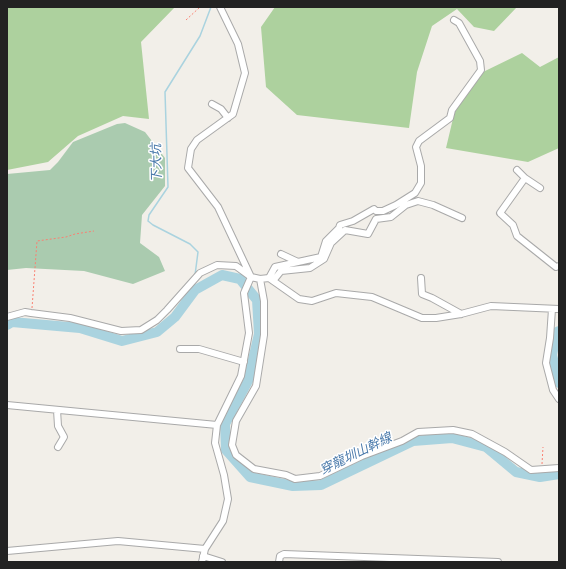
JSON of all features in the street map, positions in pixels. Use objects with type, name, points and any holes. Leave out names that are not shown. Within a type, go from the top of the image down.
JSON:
[{"type":"street","points":[[220,7],[238,44],[245,73],[233,114],[197,140],[191,149],[188,168],[218,207],[251,277],[244,293],[249,334],[241,376],[217,425],[215,443],[224,475],[228,499],[223,521],[205,549],[202,559],[222,562]]},
{"type":"street","points":[[271,280],[275,267],[321,257],[326,241],[339,228],[340,225],[353,221],[374,208],[376,211],[383,211],[415,193],[421,182],[421,166],[416,147],[419,141],[450,118],[452,110],[481,70],[480,61],[460,24],[454,20]]},
{"type":"street","points":[[212,104],[221,109],[228,118]]},
{"type":"street","points":[[516,170],[540,188]]},
{"type":"street","points":[[525,178],[500,213],[513,225],[517,236],[556,267],[559,266]]},
{"type":"street","points":[[271,280],[281,271],[310,268],[324,258],[331,243],[345,230],[368,234],[376,219],[391,217],[406,205],[418,201],[433,205],[462,218]]},
{"type":"street","points":[[281,254],[298,262]]},
{"type":"street","points":[[7,317],[25,312],[70,318],[121,331],[141,330],[157,320],[200,273],[217,265],[236,266],[251,277],[271,280],[299,299],[312,301],[336,293],[372,297],[422,318],[436,318],[461,314],[491,306],[559,309]]},
{"type":"street","points":[[421,278],[422,294],[461,314]]},
{"type":"street","points":[[260,279],[264,301],[264,335],[256,386],[236,421],[232,445],[236,455],[254,469],[295,479],[320,476],[362,456],[402,441],[418,432],[453,430],[472,434],[505,452],[531,470],[559,468]]},
{"type":"street","points":[[552,309],[546,364],[553,390],[559,399]]},
{"type":"street","points":[[180,349],[199,349],[244,362]]},
{"type":"street","points":[[7,405],[217,425]]},
{"type":"street","points":[[57,410],[58,426],[64,437],[58,447]]},
{"type":"street","points":[[7,551],[118,541],[205,549]]},
{"type":"street","points":[[278,562],[280,556],[284,554],[498,562]]},
{"type":"path","points":[[186,20],[200,7]]},
{"type":"path","points":[[31,313],[37,240],[94,232]]},
{"type":"path","points":[[542,469],[543,447]]},
{"type":"green space","points":[[7,7],[175,7],[141,42],[149,119],[123,116],[78,136],[48,162],[7,170]]},
{"type":"green space","points":[[275,7],[517,7],[494,31],[474,27],[457,9],[432,26],[417,72],[409,128],[297,115],[266,87],[261,27]]},
{"type":"green space","points":[[522,53],[540,67],[559,57],[559,148],[528,162],[446,148],[456,106],[483,72]]},
{"type":"green space","points":[[125,123],[145,132],[165,158],[165,186],[142,215],[140,243],[159,257],[165,271],[133,284],[84,271],[26,268],[7,270],[7,174],[50,170],[73,142],[117,124]]},
{"type":"waterway","name":"下大坑","points":[[195,275],[198,252],[190,244],[148,221],[149,215],[168,187],[165,92],[200,36],[211,7]]},
{"type":"waterway","name":"穿龍圳山幹線","points":[[7,325],[12,322],[80,328],[122,341],[157,332],[175,317],[195,290],[222,275],[240,279],[257,300],[259,334],[248,381],[225,424],[226,450],[250,477],[293,486],[321,485],[413,441],[452,438],[486,447],[516,472],[540,477],[559,474]]},
{"type":"waterway","name":"下大坑","points":[[190,297],[193,284]]},
{"type":"waterway","name":"穿龍圳山幹線","points":[[559,331],[557,332],[552,355],[559,383]]}]
